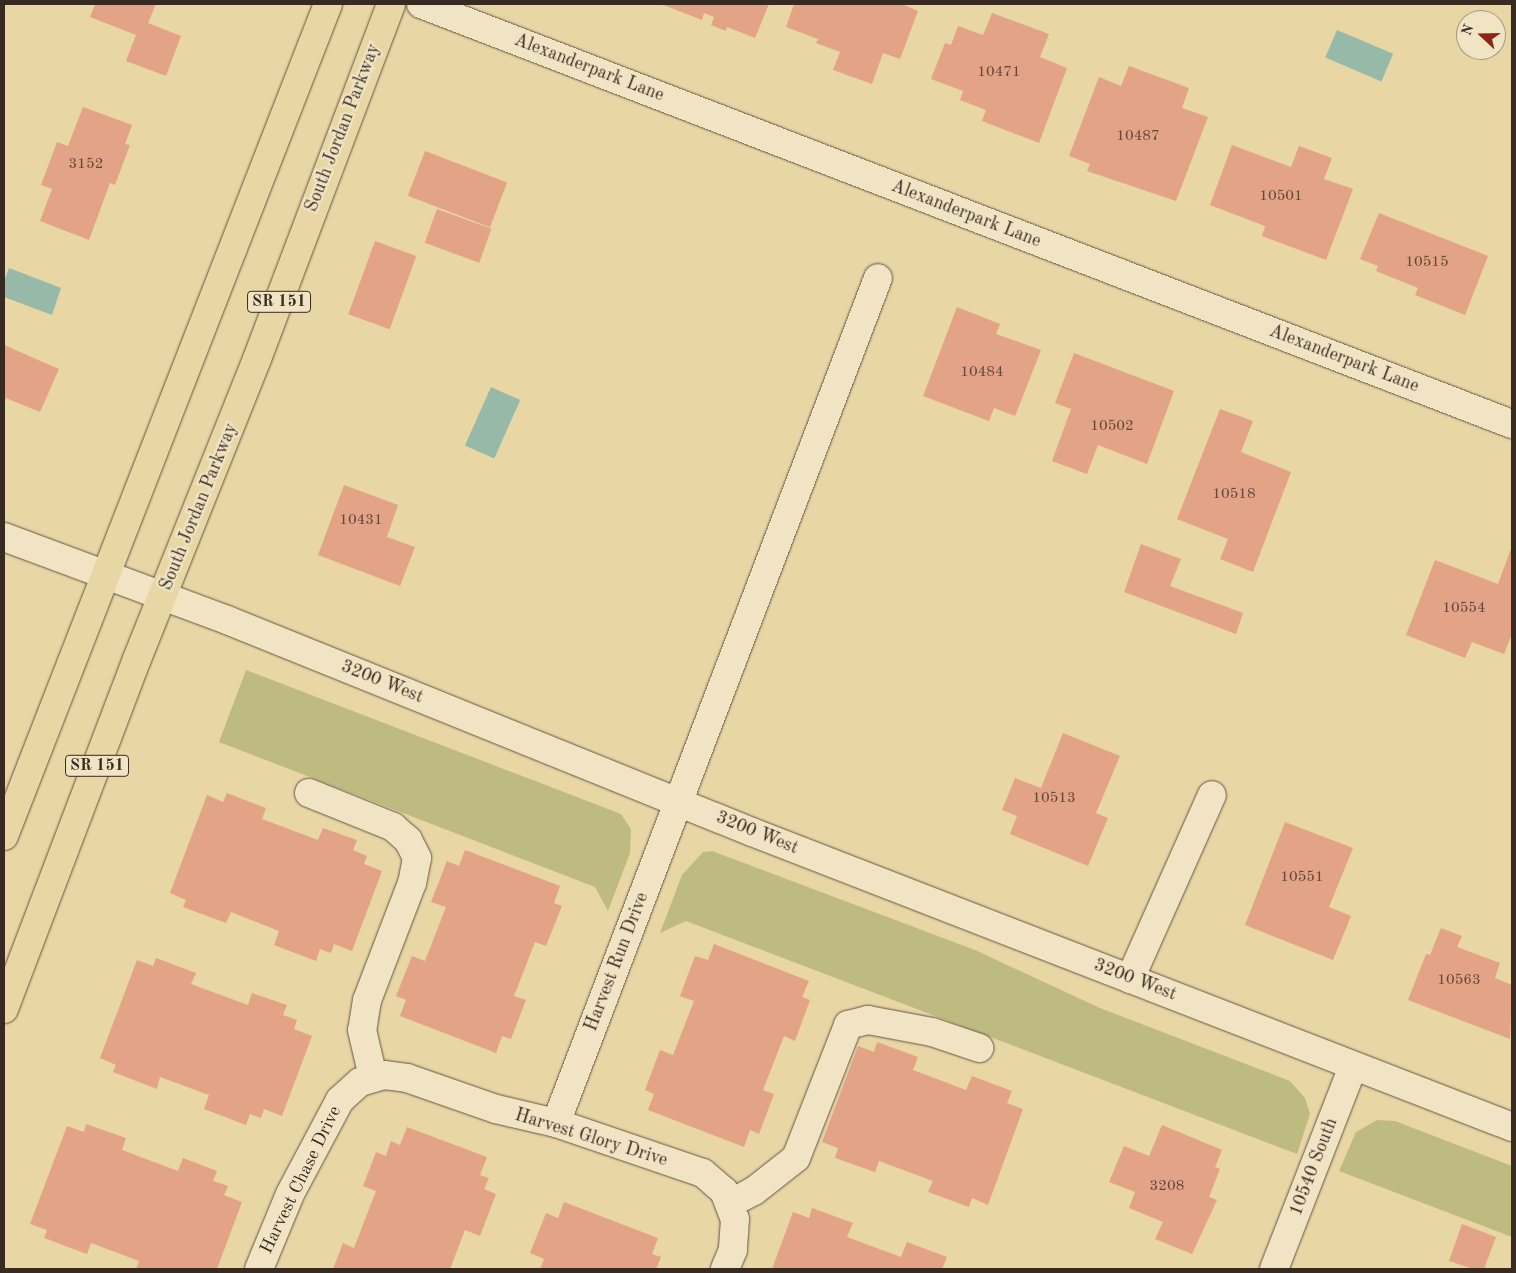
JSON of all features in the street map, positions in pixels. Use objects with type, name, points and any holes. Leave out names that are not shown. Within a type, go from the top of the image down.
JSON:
[{"type":"main road","points":[[4,836],[104,576],[131,515],[328,4]]},
{"type":"main road","name":"South Jordan Parkway","points":[[4,1009],[258,359],[391,4]]},
{"type":"street","name":"Alexanderpark Lane","points":[[421,4],[1512,424]]},
{"type":"street","name":"Harvest Run Drive","points":[[556,1123],[878,278]]},
{"type":"street","name":"3200 West","points":[[4,537],[1130,979],[1512,1126]]},
{"type":"street","points":[[309,793],[394,827],[408,840],[417,858],[412,883],[367,1000],[362,1030],[373,1077]]},
{"type":"street","points":[[1130,979],[1212,795]]},
{"type":"street","points":[[731,1203],[754,1191],[796,1158],[848,1025],[868,1020],[932,1032],[979,1048]]},
{"type":"street","name":"10540 South","points":[[1274,1269],[1353,1066]]},
{"type":"street","name":"Harvest Glory Drive","points":[[373,1077],[384,1075],[407,1078],[477,1104],[556,1123],[703,1173],[714,1180],[731,1203],[736,1234],[725,1269]]},
{"type":"street","name":"Harvest Chase Drive","points":[[259,1269],[287,1201],[336,1105],[349,1090],[373,1077]]},
{"type":"shaded area","points":[[1337,30],[1393,54],[1381,81],[1325,58]]},
{"type":"shaded area","points":[[9,268],[61,288],[52,315],[4,297],[4,282]]},
{"type":"shaded area","points":[[491,387],[520,400],[494,458],[465,445]]},
{"type":"shaded area","points":[[246,670],[621,814],[631,829],[630,853],[608,911],[595,887],[219,742]]},
{"type":"shaded area","points":[[712,851],[975,950],[1100,1008],[1290,1081],[1305,1098],[1310,1114],[1297,1154],[686,921],[660,933],[682,875],[703,852]]},
{"type":"shaded area","points":[[1377,1120],[1395,1121],[1512,1166],[1512,1237],[1339,1171],[1356,1132]]},
{"type":"building","points":[[95,4],[156,4],[148,23],[181,36],[166,76],[126,61],[136,35],[90,17]]},
{"type":"building","points":[[661,4],[769,4],[755,38],[727,27],[726,31],[711,25],[714,17],[704,13],[702,20]]},
{"type":"building","points":[[794,4],[902,4],[918,11],[900,59],[883,53],[872,84],[833,70],[840,52],[816,43],[818,39],[786,27]]},
{"type":"building","points":[[992,13],[1049,34],[1040,57],[1067,68],[1039,143],[982,121],[986,110],[960,100],[963,91],[931,79],[945,43],[951,45],[958,26],[983,35]]},
{"type":"building","points":[[1129,66],[1189,88],[1182,108],[1208,117],[1176,201],[1087,171],[1090,164],[1069,156],[1099,77],[1121,86]]},
{"type":"building","points":[[83,107],[132,125],[125,144],[130,145],[115,185],[110,183],[89,240],[40,221],[52,189],[41,185],[57,142],[68,146]]},
{"type":"building","points":[[1232,145],[1291,167],[1299,146],[1332,158],[1324,179],[1353,189],[1326,260],[1262,236],[1265,226],[1210,205]]},
{"type":"building","points":[[425,151],[507,183],[490,227],[408,196]]},
{"type":"building","points":[[437,209],[492,229],[479,263],[425,243]]},
{"type":"building","points":[[1379,213],[1488,256],[1465,315],[1415,295],[1418,288],[1376,271],[1378,266],[1360,259]]},
{"type":"building","points":[[375,241],[416,256],[390,329],[348,314]]},
{"type":"building","points":[[957,307],[1000,324],[996,334],[1041,350],[1015,416],[994,408],[989,421],[923,396]]},
{"type":"building","points":[[4,345],[59,369],[40,412],[6,398],[4,403]]},
{"type":"building","points":[[1074,353],[1174,391],[1147,464],[1098,445],[1087,474],[1052,461],[1071,409],[1055,403]]},
{"type":"building","points":[[1220,409],[1253,421],[1241,452],[1291,472],[1253,572],[1220,559],[1228,539],[1177,519]]},
{"type":"building","points":[[344,485],[398,505],[387,537],[415,547],[400,586],[318,555]]},
{"type":"building","points":[[1141,544],[1181,559],[1170,586],[1243,613],[1236,634],[1124,592]]},
{"type":"building","points":[[1512,546],[1512,634],[1504,654],[1472,642],[1465,658],[1406,635],[1435,560],[1498,584]]},
{"type":"building","points":[[1063,733],[1120,756],[1096,813],[1108,818],[1088,866],[1010,834],[1017,816],[1002,810],[1015,778],[1041,788]]},
{"type":"building","points":[[227,793],[266,808],[262,819],[318,840],[323,828],[357,840],[353,850],[367,856],[364,864],[382,871],[352,951],[334,944],[331,953],[320,949],[316,961],[274,945],[279,931],[231,912],[226,923],[183,907],[186,900],[170,893],[207,795],[223,802]]},
{"type":"building","points":[[1285,822],[1353,848],[1329,907],[1351,916],[1333,960],[1245,925]]},
{"type":"building","points":[[465,850],[560,886],[554,903],[562,906],[546,946],[535,942],[514,996],[526,1000],[511,1039],[502,1036],[496,1053],[400,1016],[406,1000],[396,996],[412,956],[425,961],[446,907],[431,902],[447,861],[459,866]]},
{"type":"building","points":[[1441,928],[1462,936],[1457,947],[1500,963],[1495,978],[1512,985],[1510,1039],[1408,1000],[1426,954],[1430,955]]},
{"type":"building","points":[[714,944],[809,981],[802,997],[810,1000],[795,1041],[784,1036],[763,1090],[774,1094],[759,1134],[750,1130],[744,1147],[648,1110],[654,1094],[645,1090],[660,1050],[673,1055],[694,1001],[680,996],[695,956],[708,960]]},
{"type":"building","points":[[156,958],[196,973],[191,984],[248,1005],[252,993],[287,1005],[283,1015],[297,1020],[294,1029],[312,1036],[282,1116],[264,1109],[261,1118],[250,1114],[246,1125],[204,1109],[209,1095],[160,1077],[157,1089],[113,1072],[116,1065],[100,1058],[137,960],[153,966]]},
{"type":"building","points":[[877,1042],[918,1057],[913,1070],[966,1090],[972,1076],[1012,1091],[1007,1103],[1023,1109],[988,1205],[972,1198],[969,1207],[928,1192],[933,1181],[879,1161],[875,1172],[835,1158],[838,1148],[822,1142],[858,1046],[874,1052]]},
{"type":"building","points":[[86,1124],[126,1138],[122,1150],[178,1171],[183,1158],[217,1171],[213,1181],[228,1186],[224,1195],[242,1202],[217,1269],[136,1269],[139,1261],[91,1243],[87,1254],[44,1238],[47,1230],[30,1224],[67,1126],[84,1132]]},
{"type":"building","points":[[1162,1125],[1222,1150],[1215,1167],[1220,1169],[1209,1197],[1217,1200],[1192,1254],[1155,1239],[1163,1222],[1129,1208],[1135,1192],[1109,1182],[1124,1146],[1149,1156]]},
{"type":"building","points":[[407,1127],[487,1157],[480,1175],[489,1178],[484,1189],[496,1194],[480,1236],[465,1230],[450,1269],[333,1269],[343,1243],[354,1248],[376,1191],[363,1186],[376,1152],[386,1156],[391,1141],[400,1145]]},
{"type":"building","points":[[564,1202],[658,1238],[652,1254],[661,1257],[656,1269],[540,1269],[544,1259],[530,1253],[546,1213],[558,1218]]},
{"type":"building","points":[[812,1208],[853,1223],[847,1237],[901,1257],[907,1242],[947,1257],[942,1269],[772,1269],[793,1212],[809,1218]]},
{"type":"building","points":[[1462,1224],[1496,1237],[1484,1269],[1473,1269],[1449,1261]]}]
